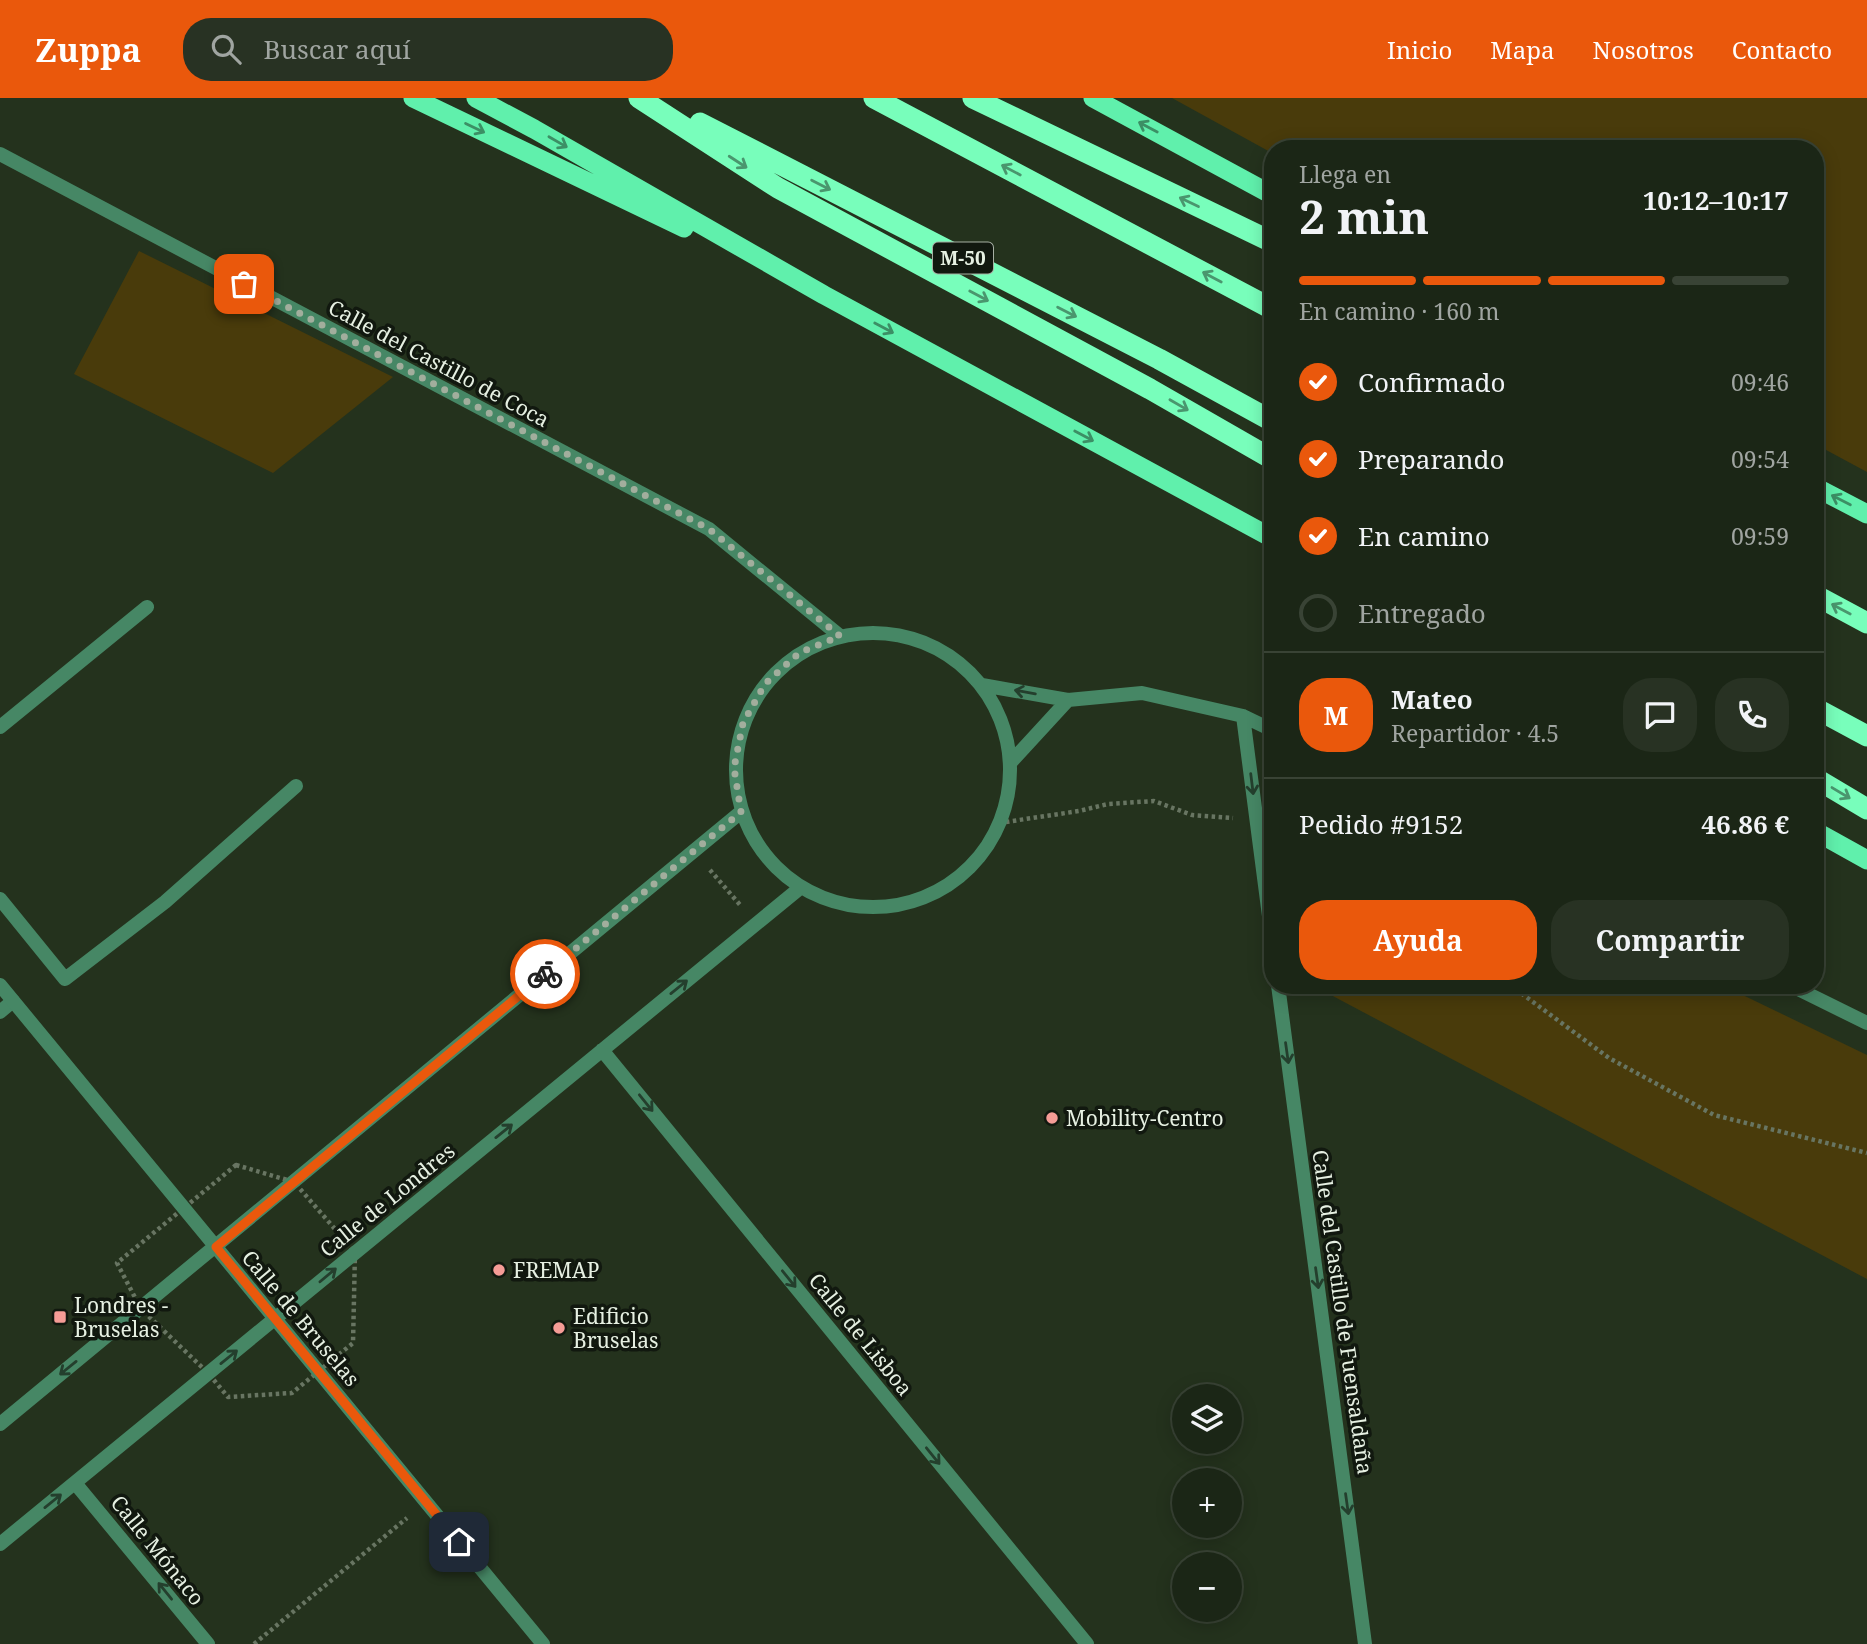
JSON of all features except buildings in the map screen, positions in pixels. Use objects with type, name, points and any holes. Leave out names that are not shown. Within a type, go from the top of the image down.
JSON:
[{"type":"highway","points":[[413,98],[824,295]]},
{"type":"highway","points":[[476,98],[546,135],[824,295],[1264,534]]},
{"type":"highway","points":[[639,98],[778,188],[1150,389],[1264,454]]},
{"type":"highway","name":"M-50","points":[[652,98],[1159,359],[1264,417]]},
{"type":"highway","points":[[874,98],[1264,305]]},
{"type":"highway","points":[[973,98],[1264,238]]},
{"type":"highway","points":[[1093,98],[1264,191]]},
{"type":"highway","points":[[1824,492],[1867,514]]},
{"type":"highway","points":[[1824,600],[1867,623]]},
{"type":"highway","points":[[1824,713],[1867,736]]},
{"type":"highway","points":[[1824,783],[1867,809]]},
{"type":"highway","points":[[1824,836],[1867,860]]},
{"type":"street","name":"Calle del Castillo de Coca","points":[[0,154],[709,529],[840,636]]},
{"type":"street","points":[[0,727],[147,607]]},
{"type":"street","points":[[880,632],[919,639],[954,658],[982,685],[1003,721],[1011,762],[1005,811],[982,855],[944,889],[897,906],[847,906],[800,888],[764,856],[741,812],[734,768],[743,723],[765,684],[799,653],[840,636],[880,632]]},
{"type":"street","points":[[982,685],[1068,700],[1142,693],[1243,716],[1264,726]]},
{"type":"street","points":[[1011,762],[1068,700]]},
{"type":"street","points":[[1243,716],[1264,879]]},
{"type":"street","points":[[0,899],[65,979],[164,902],[296,786]]},
{"type":"street","points":[[0,1424],[741,812]]},
{"type":"street","name":"Calle de Londres","points":[[0,1544],[800,888]]},
{"type":"street","name":"Calle de Bruselas","points":[[0,985],[543,1644]]},
{"type":"street","name":"Calle del Castillo de Fuensaldaña","points":[[1279,994],[1365,1644]]},
{"type":"street","points":[[1808,994],[1867,1023]]},
{"type":"street","points":[[0,1013],[13,1001]]},
{"type":"street","name":"Calle de Lisboa","points":[[602,1050],[1087,1644]]},
{"type":"street","name":"Calle Mónaco","points":[[75,1483],[208,1644]]},
{"type":"path","points":[[999,822],[1079,811],[1108,804],[1153,801],[1192,815],[1256,819]]},
{"type":"path","points":[[693,851],[757,924]]},
{"type":"path","points":[[1522,994],[1609,1058],[1714,1115],[1867,1153]]},
{"type":"path","points":[[254,1644],[426,1502]]},
{"type":"shaded area","points":[[1172,98],[1867,98],[1867,472],[1824,449],[1824,140],[1264,140],[1264,149]]},
{"type":"shaded area","points":[[139,251],[393,377],[273,473],[74,374]]},
{"type":"shaded area","points":[[1329,994],[1741,994],[1867,1055],[1867,1279]]},
{"type":"way so far","points":[[244,284],[709,529],[840,636],[799,653],[765,684],[743,723],[734,768],[741,812],[545,974]]},
{"type":"place","name":"Mobility-Centro","points":[[1052,1118]]},
{"type":"place","name":"FREMAP","points":[[499,1270]]},
{"type":"place","name":"Londres - Bruselas","points":[[60,1317]]},
{"type":"place","name":"Edificio Bruselas","points":[[559,1328]]},
{"type":"route","points":[[459,1542],[216,1247],[545,974]]}]
